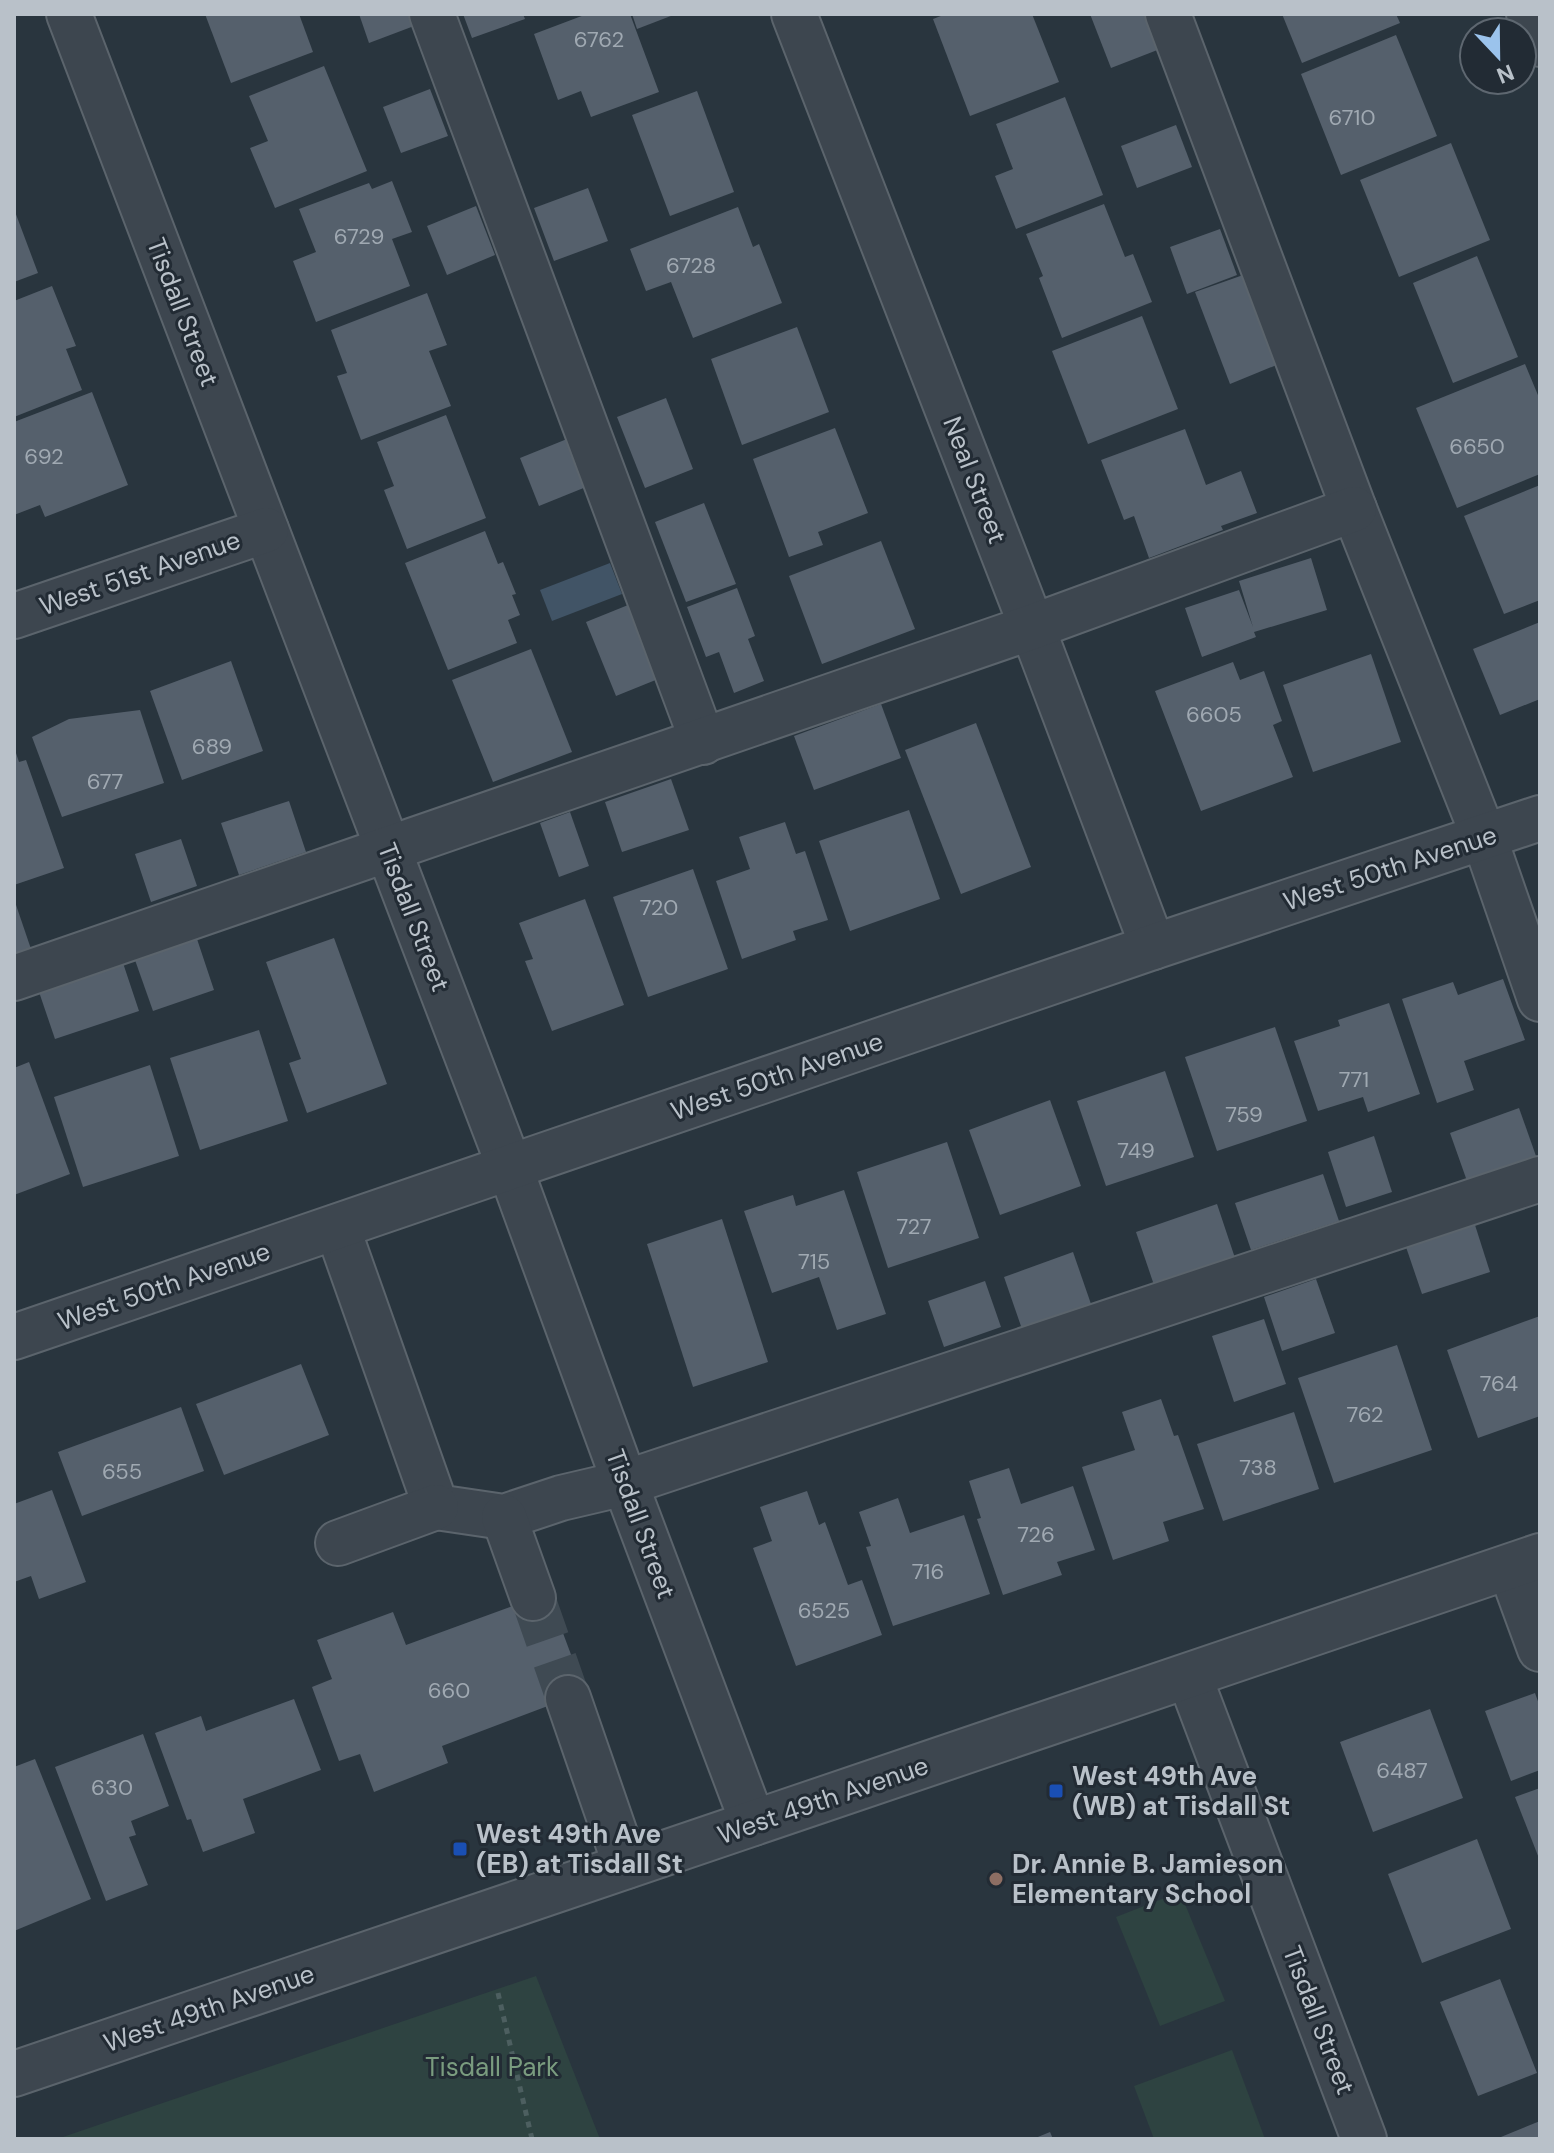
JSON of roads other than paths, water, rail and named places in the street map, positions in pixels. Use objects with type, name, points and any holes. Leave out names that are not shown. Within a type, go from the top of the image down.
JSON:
[{"type":"street","name":"Tisdall Street","points":[[69,14],[510,1168],[753,1823]]},
{"type":"street","points":[[432,14],[703,742]]},
{"type":"street","name":"Neal Street","points":[[794,14],[1153,947]]},
{"type":"street","points":[[1168,14],[1354,509],[1484,837],[1540,999]]},
{"type":"street","points":[[1529,14],[1540,44]]},
{"type":"street","points":[[14,978],[1032,627],[1354,509]]},
{"type":"street","name":"West 51st Avenue","points":[[14,616],[266,530]]},
{"type":"street","name":"West 50th Avenue","points":[[14,1337],[1153,947],[1540,818]]},
{"type":"street","points":[[338,1543],[436,1507],[504,1517],[561,1498],[625,1483],[1540,1179]]},
{"type":"street","points":[[337,1227],[436,1507]]},
{"type":"street","points":[[504,1517],[533,1598]]},
{"type":"street","points":[[1525,1562],[1540,1649]]},
{"type":"street","name":"West 49th Avenue","points":[[14,2074],[1525,1562]]},
{"type":"street","name":"Tisdall Street","points":[[1189,1676],[1364,2139]]},
{"type":"street","points":[[568,1698],[626,1866]]},
{"type":"water","points":[[610,563],[622,594],[552,621],[540,590]]},
{"type":"tunnel","points":[[533,1598],[568,1698]]},
{"type":"place","name":"West 49th Ave (WB) at Tisdall St","points":[[1056,1791]]},
{"type":"place","name":"West 49th Ave (EB) at Tisdall St","points":[[460,1849]]},
{"type":"place","name":"Dr. Annie B. Jamieson Elementary School","points":[[996,1879]]},
{"type":"park label","name":"Tisdall Park","points":[[492,2067]]}]
